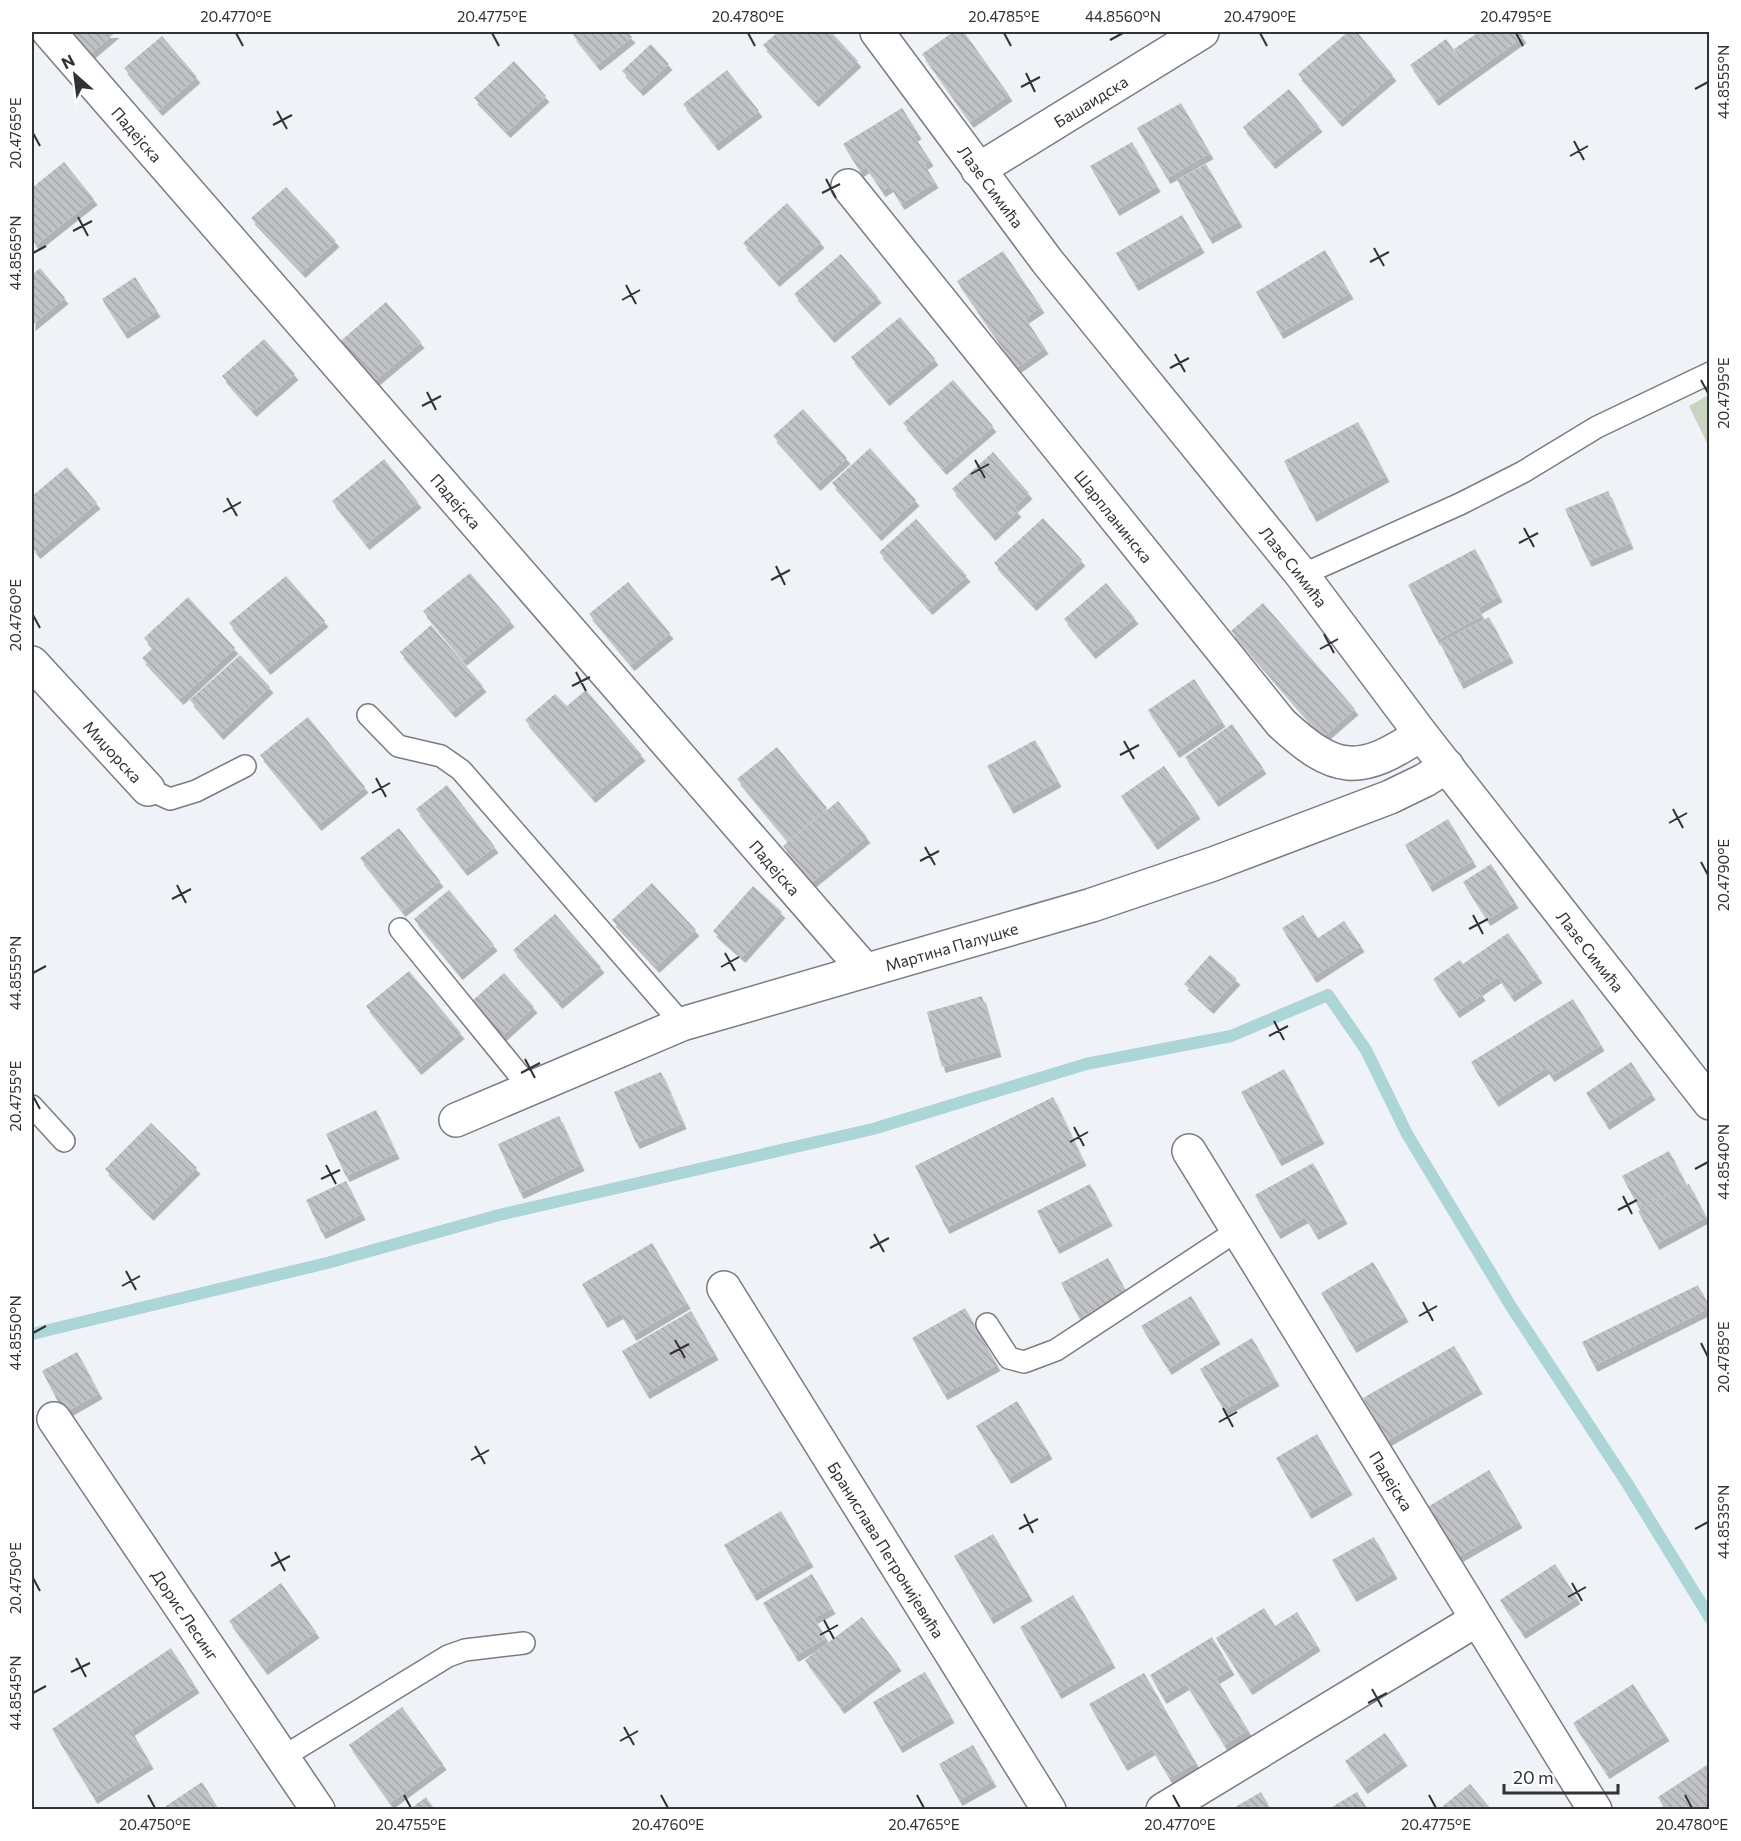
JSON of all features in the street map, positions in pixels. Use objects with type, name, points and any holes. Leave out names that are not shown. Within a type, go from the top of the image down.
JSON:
[{"type":"street","name":"Падејска","points":[[49,32],[864,969]]},
{"type":"street","name":"Лазе Симића","points":[[877,32],[1047,261],[1302,575],[1421,734],[1710,1103]]},
{"type":"street","name":"Башаидска","points":[[978,170],[1202,32]]},
{"type":"street","name":"Шарпланинска","points":[[848,186],[1281,723],[1316,753],[1335,761],[1359,763],[1392,752],[1421,734]]},
{"type":"street","name":"Миџорска","points":[[32,663],[148,789]]},
{"type":"street","name":"Мартина Палушке","points":[[456,1120],[682,1024],[1092,904],[1213,864],[1390,797],[1447,766]]},
{"type":"street","name":"Падејска","points":[[1189,1151],[1343,1398],[1476,1620],[1595,1809]]},
{"type":"street","name":"Бранислава Петронијевића","points":[[724,1288],[1049,1809]]},
{"type":"street","name":"Дорис Лесинг","points":[[54,1419],[318,1809]]},
{"type":"street","points":[[1163,1809],[1476,1620]]},
{"type":"lane","points":[[1302,575],[1523,472],[1597,427],[1710,373]]},
{"type":"lane","points":[[368,715],[398,746],[441,756],[461,770],[682,1024]]},
{"type":"lane","name":"Миџорска","points":[[148,789],[170,799],[196,791],[245,766]]},
{"type":"lane","points":[[399,929],[530,1087]]},
{"type":"lane","points":[[32,1106],[64,1141]]},
{"type":"lane","points":[[987,1324],[1008,1358],[1024,1362],[1035,1358],[1056,1350],[1238,1230]]},
{"type":"lane","points":[[283,1757],[448,1656],[465,1650],[524,1643]]},
{"type":"green space","points":[[1709,395],[1709,447],[1689,406]]},
{"type":"building","points":[[71,32],[116,32],[90,54]]},
{"type":"building","points":[[577,32],[627,32],[632,37],[597,65],[573,35]]},
{"type":"building","points":[[778,32],[831,32],[858,61],[815,101],[763,45]]},
{"type":"building","points":[[953,32],[964,32],[1009,95],[970,122],[922,54]]},
{"type":"building","points":[[1348,32],[1357,32],[1393,75],[1339,121],[1298,74]]},
{"type":"building","points":[[1479,32],[1519,32],[1523,37],[1435,100],[1410,65],[1446,39],[1463,63],[1454,49]]},
{"type":"building","points":[[162,36],[197,77],[159,110],[124,68]]},
{"type":"building","points":[[651,44],[669,64],[640,90],[622,71]]},
{"type":"building","points":[[514,61],[546,96],[507,132],[474,98]]},
{"type":"building","points":[[727,70],[759,111],[715,145],[683,104]]},
{"type":"building","points":[[1289,89],[1319,126],[1272,163],[1243,127]]},
{"type":"building","points":[[1181,103],[1210,153],[1167,178],[1137,128]]},
{"type":"building","points":[[902,108],[918,133],[914,136],[930,160],[924,164],[935,182],[901,204],[890,186],[882,191],[866,167],[860,171],[843,144]]},
{"type":"building","points":[[1132,142],[1157,186],[1116,210],[1090,166]]},
{"type":"building","points":[[64,162],[94,199],[36,245],[32,239],[32,188]]},
{"type":"building","points":[[1206,164],[1239,221],[1209,238],[1177,180]]},
{"type":"building","points":[[286,187],[336,241],[302,272],[251,218]]},
{"type":"building","points":[[787,203],[821,242],[776,281],[743,243]]},
{"type":"building","points":[[1182,215],[1201,247],[1135,285],[1116,253]]},
{"type":"building","points":[[1325,250],[1350,293],[1280,333],[1256,292]]},
{"type":"building","points":[[1003,251],[1041,307],[1025,318],[1045,348],[1016,368],[957,281]]},
{"type":"building","points":[[841,254],[878,297],[831,337],[794,294]]},
{"type":"building","points":[[40,268],[65,298],[32,325],[32,275]]},
{"type":"building","points":[[135,277],[157,311],[124,333],[102,299]]},
{"type":"building","points":[[386,302],[421,342],[372,383],[337,344]]},
{"type":"building","points":[[900,317],[935,359],[886,400],[851,357]]},
{"type":"building","points":[[264,339],[295,374],[253,411],[222,376]]},
{"type":"building","points":[[953,380],[993,426],[943,469],[903,423]]},
{"type":"building","points":[[803,409],[847,458],[817,485],[773,436]]},
{"type":"building","points":[[1358,422],[1386,476],[1313,516],[1284,461]]},
{"type":"building","points":[[870,448],[916,500],[878,535],[832,483]]},
{"type":"building","points":[[993,452],[1029,493],[1014,507],[1018,511],[992,535],[952,489]]},
{"type":"building","points":[[384,459],[418,502],[366,544],[332,501]]},
{"type":"building","points":[[67,467],[97,503],[37,553],[32,547],[32,496]]},
{"type":"building","points":[[1608,491],[1630,543],[1588,561],[1565,509]]},
{"type":"building","points":[[1043,518],[1082,560],[1033,605],[994,563]]},
{"type":"building","points":[[916,519],[967,576],[929,609],[879,552]]},
{"type":"building","points":[[1475,549],[1499,596],[1478,608],[1482,616],[1437,640],[1408,585]]},
{"type":"building","points":[[470,573],[511,621],[463,660],[423,611]]},
{"type":"building","points":[[286,576],[325,621],[267,669],[229,623]]},
{"type":"building","points":[[628,582],[670,633],[631,665],[589,614]]},
{"type":"building","points":[[1106,583],[1135,618],[1092,653],[1064,619]]},
{"type":"building","points":[[188,597],[235,648],[180,699],[142,658],[153,648],[144,638]]},
{"type":"building","points":[[1263,603],[1355,709],[1323,737],[1231,631]]},
{"type":"building","points":[[1489,617],[1510,657],[1460,683],[1440,643]]},
{"type":"building","points":[[431,625],[483,686],[452,712],[400,652]]},
{"type":"building","points":[[240,655],[270,687],[220,734],[190,700]]},
{"type":"building","points":[[1194,679],[1222,721],[1176,752],[1148,710]]},
{"type":"building","points":[[586,690],[642,755],[592,797],[525,720],[555,694],[567,706]]},
{"type":"building","points":[[308,717],[365,787],[318,825],[260,755]]},
{"type":"building","points":[[1232,724],[1263,768],[1215,801],[1185,757]]},
{"type":"building","points":[[1035,740],[1058,781],[1010,808],[987,766]]},
{"type":"building","points":[[777,747],[827,808],[788,841],[737,779]]},
{"type":"building","points":[[1164,766],[1197,813],[1154,844],[1121,796]]},
{"type":"building","points":[[447,785],[495,847],[464,870],[416,809]]},
{"type":"building","points":[[838,801],[867,837],[812,882],[783,846]]},
{"type":"building","points":[[1448,819],[1473,861],[1429,886],[1405,845]]},
{"type":"building","points":[[399,828],[440,881],[402,911],[360,858]]},
{"type":"building","points":[[1491,864],[1515,902],[1487,920],[1463,882]]},
{"type":"building","points":[[652,883],[696,930],[656,967],[612,920]]},
{"type":"building","points":[[753,886],[782,912],[742,957],[713,931]]},
{"type":"building","points":[[449,890],[494,945],[459,974],[414,919]]},
{"type":"building","points":[[555,914],[601,967],[559,1003],[513,950]]},
{"type":"building","points":[[1303,915],[1318,938],[1344,921],[1361,946],[1313,977],[1282,928]]},
{"type":"building","points":[[1508,933],[1539,977],[1511,996],[1498,977],[1479,990],[1482,995],[1456,1012],[1433,979],[1460,960],[1463,964]]},
{"type":"building","points":[[1210,955],[1237,979],[1210,1008],[1184,984]]},
{"type":"building","points":[[409,971],[461,1033],[418,1069],[366,1006]]},
{"type":"building","points":[[504,973],[534,1007],[502,1036],[472,1001]]},
{"type":"building","points":[[982,996],[998,1051],[942,1067],[927,1012]]},
{"type":"building","points":[[1573,999],[1601,1045],[1551,1076],[1546,1068],[1495,1101],[1471,1062]]},
{"type":"building","points":[[1631,1062],[1652,1094],[1606,1124],[1586,1093]]},
{"type":"building","points":[[1284,1069],[1321,1138],[1278,1160],[1241,1092]]},
{"type":"building","points":[[661,1072],[683,1123],[636,1143],[614,1092]]},
{"type":"building","points":[[1053,1097],[1083,1160],[946,1228],[915,1166]]},
{"type":"building","points":[[376,1110],[396,1153],[346,1176],[326,1134]]},
{"type":"building","points":[[559,1116],[581,1165],[520,1193],[498,1144]]},
{"type":"building","points":[[151,1123],[197,1168],[150,1215],[105,1169]]},
{"type":"building","points":[[1669,1151],[1686,1184],[1639,1208],[1622,1176]]},
{"type":"building","points":[[1313,1163],[1344,1218],[1315,1234],[1305,1217],[1277,1233],[1255,1195]]},
{"type":"building","points":[[346,1181],[362,1214],[322,1233],[306,1200]]},
{"type":"building","points":[[1090,1184],[1109,1220],[1056,1248],[1037,1211]]},
{"type":"building","points":[[1689,1184],[1706,1217],[1656,1244],[1638,1211]]},
{"type":"building","points":[[652,1243],[687,1303],[633,1335],[620,1313],[604,1322],[582,1284]]},
{"type":"building","points":[[1108,1258],[1127,1293],[1079,1318],[1061,1283]]},
{"type":"building","points":[[1373,1262],[1405,1316],[1353,1347],[1321,1293]]},
{"type":"building","points":[[1698,1285],[1710,1308],[1594,1366],[1582,1342]]},
{"type":"building","points":[[1191,1296],[1217,1338],[1168,1369],[1141,1326]]},
{"type":"building","points":[[965,1308],[997,1365],[944,1394],[912,1338]]},
{"type":"building","points":[[691,1311],[715,1354],[646,1393],[622,1351]]},
{"type":"building","points":[[1252,1338],[1276,1380],[1224,1410],[1200,1369]]},
{"type":"building","points":[[1454,1346],[1479,1388],[1388,1440],[1363,1398]]},
{"type":"building","points":[[77,1352],[99,1393],[64,1413],[42,1371]]},
{"type":"building","points":[[1017,1401],[1049,1453],[1008,1478],[976,1426]]},
{"type":"building","points":[[1317,1434],[1349,1489],[1308,1513],[1276,1458]]},
{"type":"building","points":[[1489,1470],[1519,1522],[1456,1558],[1426,1508]]},
{"type":"building","points":[[781,1511],[810,1561],[753,1595],[724,1545]]},
{"type":"building","points":[[993,1534],[1029,1595],[990,1618],[954,1556]]},
{"type":"building","points":[[1374,1537],[1394,1573],[1353,1596],[1332,1560]]},
{"type":"building","points":[[1555,1564],[1577,1598],[1522,1633],[1500,1600]]},
{"type":"building","points":[[812,1574],[832,1608],[814,1618],[826,1638],[795,1656],[763,1603]]},
{"type":"building","points":[[281,1583],[316,1632],[264,1669],[229,1621]]},
{"type":"building","points":[[1073,1595],[1112,1662],[1058,1693],[1020,1627]]},
{"type":"building","points":[[1264,1608],[1275,1626],[1297,1612],[1317,1645],[1249,1689],[1216,1638]]},
{"type":"building","points":[[862,1617],[898,1665],[841,1708],[805,1660]]},
{"type":"building","points":[[1212,1637],[1231,1669],[1216,1678],[1248,1730],[1224,1745],[1186,1684],[1163,1698],[1150,1675]]},
{"type":"building","points":[[171,1648],[196,1687],[131,1730],[150,1763],[94,1798],[52,1729]]},
{"type":"building","points":[[925,1672],[951,1717],[899,1747],[873,1702]]},
{"type":"building","points":[[1144,1673],[1196,1763],[1169,1778],[1152,1749],[1124,1765],[1089,1704]]},
{"type":"building","points":[[1633,1684],[1666,1735],[1606,1773],[1573,1723]]},
{"type":"building","points":[[402,1707],[443,1764],[390,1803],[349,1745]]},
{"type":"building","points":[[1385,1733],[1404,1760],[1364,1788],[1345,1761]]},
{"type":"building","points":[[973,1745],[993,1781],[959,1800],[939,1764]]},
{"type":"building","points":[[1710,1763],[1710,1810],[1665,1810],[1658,1797]]},
{"type":"building","points":[[202,1782],[219,1810],[160,1810]]},
{"type":"building","points":[[1470,1784],[1492,1810],[1438,1810]]},
{"type":"building","points":[[1261,1792],[1271,1810],[1230,1810]]},
{"type":"building","points":[[1357,1792],[1368,1810],[1327,1810]]},
{"type":"building","points":[[426,1797],[435,1810],[409,1810]]},
{"type":"waterway","points":[[32,1334],[327,1263],[499,1215],[873,1129],[1086,1064],[1231,1036],[1328,995],[1366,1050],[1407,1134],[1512,1308],[1627,1483],[1710,1618]]}]
